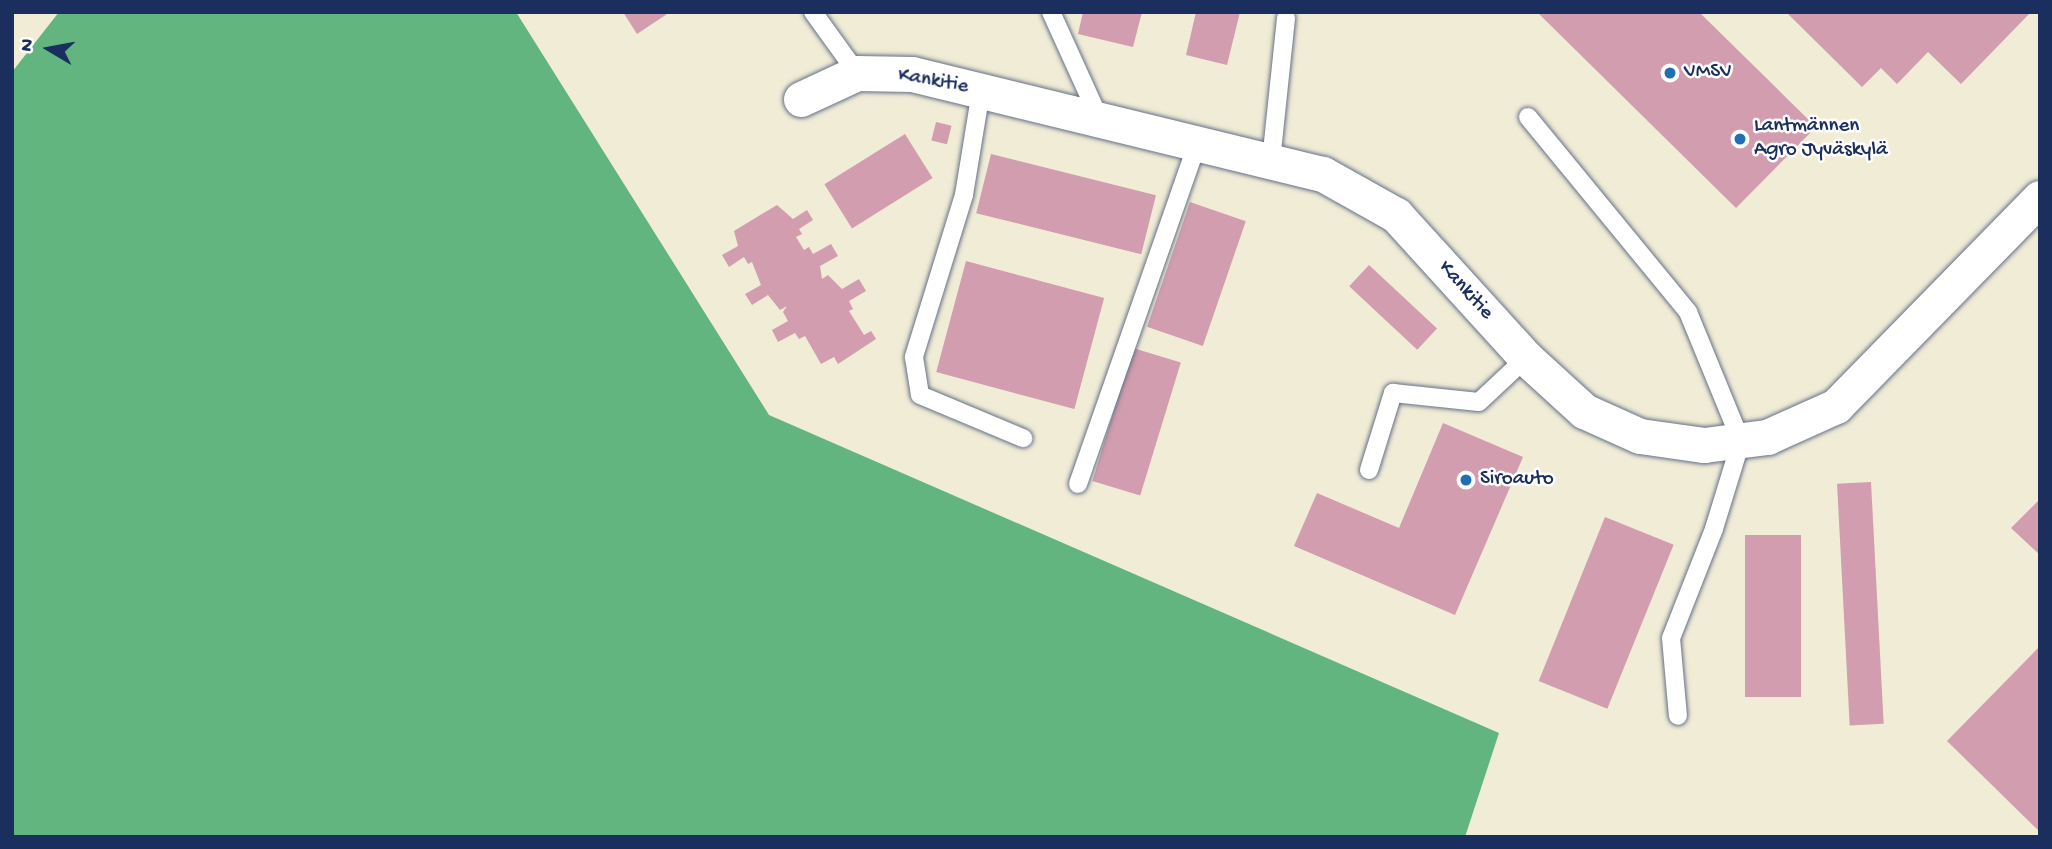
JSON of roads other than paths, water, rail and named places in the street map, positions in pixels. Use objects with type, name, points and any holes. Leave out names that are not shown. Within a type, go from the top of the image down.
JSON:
[{"type":"street","name":"Kankitie","points":[[801,99],[858,73],[912,74],[1323,174],[1396,215],[1526,358],[1584,411],[1640,436],[1704,445],[1767,437],[1836,406],[2040,198]]},
{"type":"lane","points":[[813,12],[858,73]]},
{"type":"lane","points":[[1051,12],[1100,120]]},
{"type":"lane","points":[[1271,161],[1286,18]]},
{"type":"lane","points":[[981,91],[964,195],[914,358],[920,395],[1023,438]]},
{"type":"lane","points":[[1528,117],[1688,312],[1741,441],[1714,529],[1671,638],[1678,716]]},
{"type":"lane","points":[[1078,484],[1198,144]]},
{"type":"lane","points":[[1369,470],[1394,393],[1479,402],[1526,358]]},
{"type":"place","name":"VMSV","points":[[1670,73]]},
{"type":"place","name":"Lantmännen Agro Jyväskylä","points":[[1740,139]]},
{"type":"place","name":"Siroauto","points":[[1466,480]]}]
